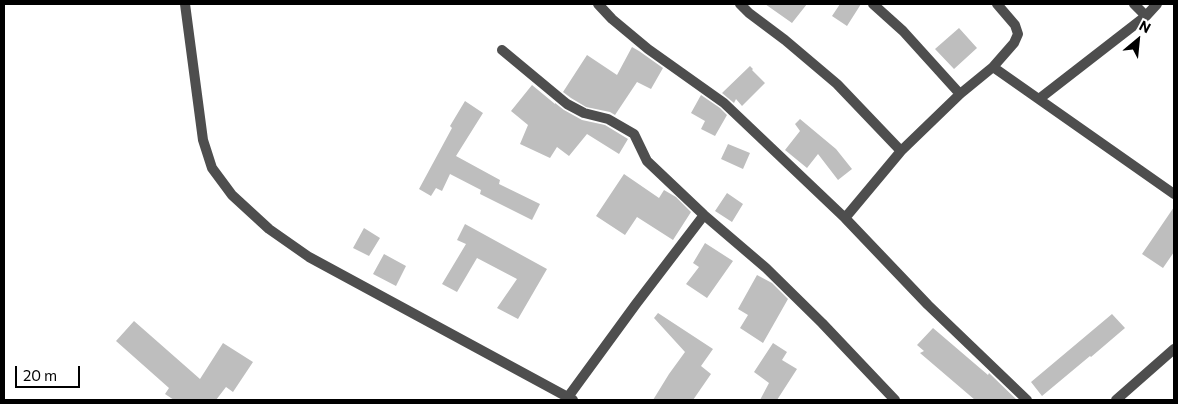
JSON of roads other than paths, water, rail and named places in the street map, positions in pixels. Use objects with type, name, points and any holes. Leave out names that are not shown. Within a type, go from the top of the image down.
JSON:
[{"type":"street","points":[[185,4],[202,140],[212,168],[232,195],[270,229],[308,258],[570,399],[636,304],[704,215]]},
{"type":"street","points":[[598,4],[612,19],[648,48],[724,103],[845,218],[928,305],[1027,400]]},
{"type":"street","points":[[740,4],[837,84],[901,151]]},
{"type":"street","points":[[873,4],[903,31],[960,94]]},
{"type":"street","points":[[845,218],[901,151],[960,94],[993,67],[1014,43],[1018,34],[1015,25],[998,4]]},
{"type":"street","points":[[1134,4],[1146,16]]},
{"type":"street","points":[[1039,99],[1146,16],[1157,4]]},
{"type":"street","points":[[502,50],[567,104],[584,114],[608,119],[634,134],[647,161],[704,215],[766,268],[822,323],[895,400]]},
{"type":"street","points":[[993,67],[1174,194]]},
{"type":"street","points":[[1116,400],[1174,349]]}]
